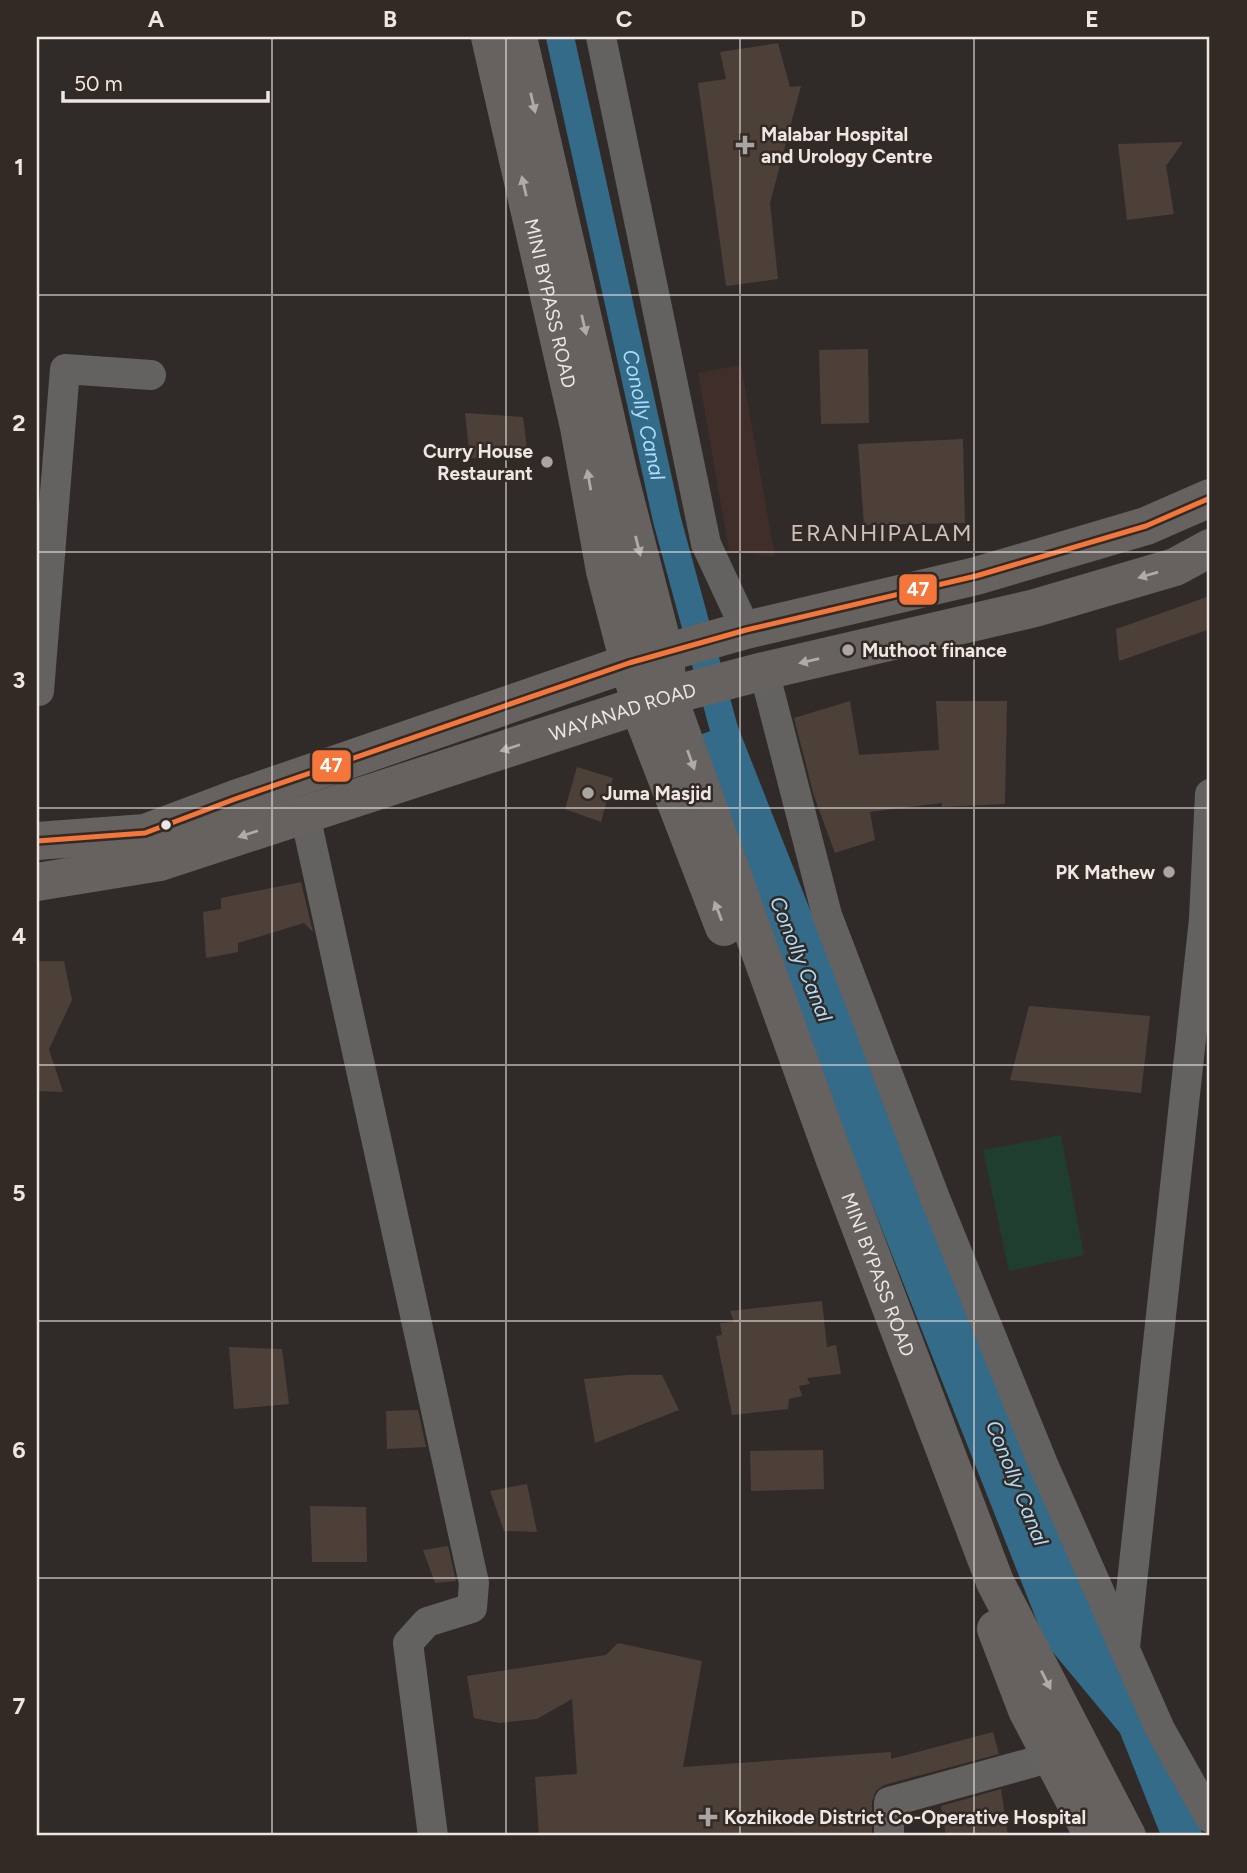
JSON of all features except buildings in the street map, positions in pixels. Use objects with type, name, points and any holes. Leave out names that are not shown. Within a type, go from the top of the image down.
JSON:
[{"type":"main road","name":"MINI BYPASS ROAD","points":[[490,37],[579,427],[605,571],[647,658]]},
{"type":"main road","points":[[518,37],[619,475],[654,700]]},
{"type":"main road","points":[[37,841],[145,833],[235,799],[647,658],[746,630],[976,576],[1146,526],[1210,498]]},
{"type":"main road","name":"WAYANAD ROAD","points":[[37,882],[160,862],[654,700],[764,671],[1035,608],[1175,567],[1210,548]]},
{"type":"main road","name":"MINI BYPASS ROAD","points":[[654,700],[645,722],[1022,1697],[1093,1836]]},
{"type":"main road","name":"MINI BYPASS ROAD","points":[[654,700],[835,1160],[995,1582],[1127,1836]]},
{"type":"street","points":[[601,37],[706,544],[746,630]]},
{"type":"street","points":[[37,691],[65,369],[151,375]]},
{"type":"street","points":[[764,671],[827,915],[935,1198],[1043,1464],[1160,1729],[1210,1818]]},
{"type":"street","points":[[1125,1650],[1204,919],[1210,794]]},
{"type":"street","points":[[305,815],[474,1583],[472,1608],[428,1622],[408,1643],[433,1836]]},
{"type":"street","points":[[889,1836],[889,1802],[1052,1757]]},
{"type":"shaded area","points":[[741,365],[775,557],[729,551],[698,373]]},
{"type":"green space","points":[[1061,1135],[1084,1255],[1009,1271],[983,1150]]},
{"type":"water","points":[[736,722],[941,1242],[1130,1694],[1204,1836],[1161,1836],[1120,1733],[1046,1644],[688,739]]},
{"type":"waterway","name":"Conolly Canal","points":[[560,37],[667,520],[733,762]]},
{"type":"transit line","name":"47","points":[[37,841],[145,833],[235,799],[629,663],[746,630],[976,576],[1146,526],[1210,498]]},
{"type":"place","name":"Malabar Hospital and Urology Centre","points":[[745,145]]},
{"type":"place","name":"Curry House Restaurant","points":[[547,462]]},
{"type":"place","name":"Muthoot finance","points":[[848,650]]},
{"type":"place","name":"Juma Masjid","points":[[588,793]]},
{"type":"place","name":"PK Mathew","points":[[1169,872]]},
{"type":"place","name":"Kozhikode District Co-Operative Hospital","points":[[708,1817]]},
{"type":"district","name":"ERANHIPALAM","points":[[882,533]]}]
